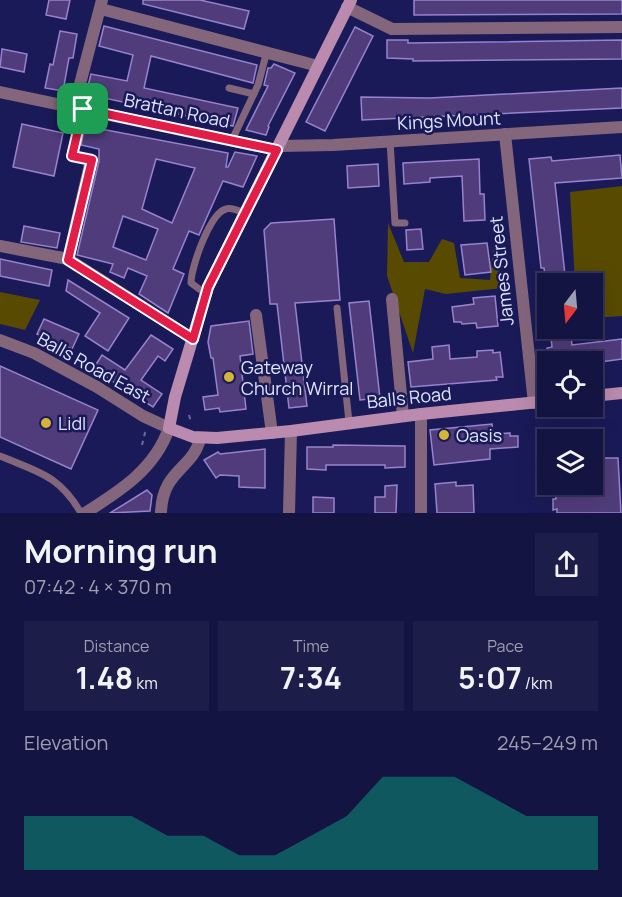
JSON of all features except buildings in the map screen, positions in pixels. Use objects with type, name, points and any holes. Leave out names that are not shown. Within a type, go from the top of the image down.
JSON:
[{"type":"street","points":[[83,513],[122,490],[154,457],[169,428],[175,397],[206,294],[221,258],[349,4],[392,29],[622,27]]},
{"type":"street","points":[[79,108],[101,5],[318,66]]},
{"type":"street","name":"Brattan Road","points":[[0,92],[278,148]]},
{"type":"street","name":"Kings Mount","points":[[278,148],[622,127]]},
{"type":"street","name":"James Street","points":[[505,134],[534,403]]},
{"type":"street","points":[[68,260],[92,160]]},
{"type":"street","points":[[0,246],[68,260],[193,339]]},
{"type":"street","points":[[392,299],[403,416]]},
{"type":"street","points":[[256,315],[272,433]]},
{"type":"street","name":"Balls Road East","points":[[0,340],[34,353],[97,387],[143,416],[169,428]]},
{"type":"street","points":[[603,395],[622,393]]},
{"type":"street","name":"Balls Road","points":[[169,428],[200,439],[291,431],[349,422],[537,403]]},
{"type":"street","points":[[421,414],[421,513]]},
{"type":"street","points":[[289,513],[291,431]]},
{"type":"street","points":[[160,513],[161,497],[167,482],[197,448],[200,439]]},
{"type":"lane","points":[[232,140],[254,94],[267,51]]},
{"type":"lane","points":[[229,88],[254,94]]},
{"type":"lane","points":[[390,141],[395,223],[405,223]]},
{"type":"lane","points":[[206,294],[191,283],[191,273],[197,253],[217,213],[231,208],[244,213]]},
{"type":"lane","points":[[337,308],[349,422]]},
{"type":"lane","points":[[622,393],[622,398]]},
{"type":"lane","points":[[0,456],[53,478],[83,513]]},
{"type":"path","points":[[79,108],[72,156],[92,160]]},
{"type":"path","points":[[189,415],[191,422]]},
{"type":"path","points":[[138,426],[145,433],[142,445]]},
{"type":"shaded area","points":[[622,186],[622,316],[603,317],[603,273],[574,273],[570,192]]},
{"type":"shaded area","points":[[388,223],[404,262],[429,262],[442,239],[454,243],[460,278],[490,280],[493,248],[503,288],[446,294],[425,289],[413,353],[387,276]]},
{"type":"shaded area","points":[[0,292],[40,300],[25,330],[0,324]]},
{"type":"place","name":"Gateway Church Wirral","points":[[229,377]]},
{"type":"place","name":"Lidl","points":[[46,423]]},
{"type":"place","name":"Oasis","points":[[444,435]]},
{"type":"route","points":[[83,109],[277,150],[208,287],[193,339],[68,260],[92,160],[72,156],[83,109]]}]
